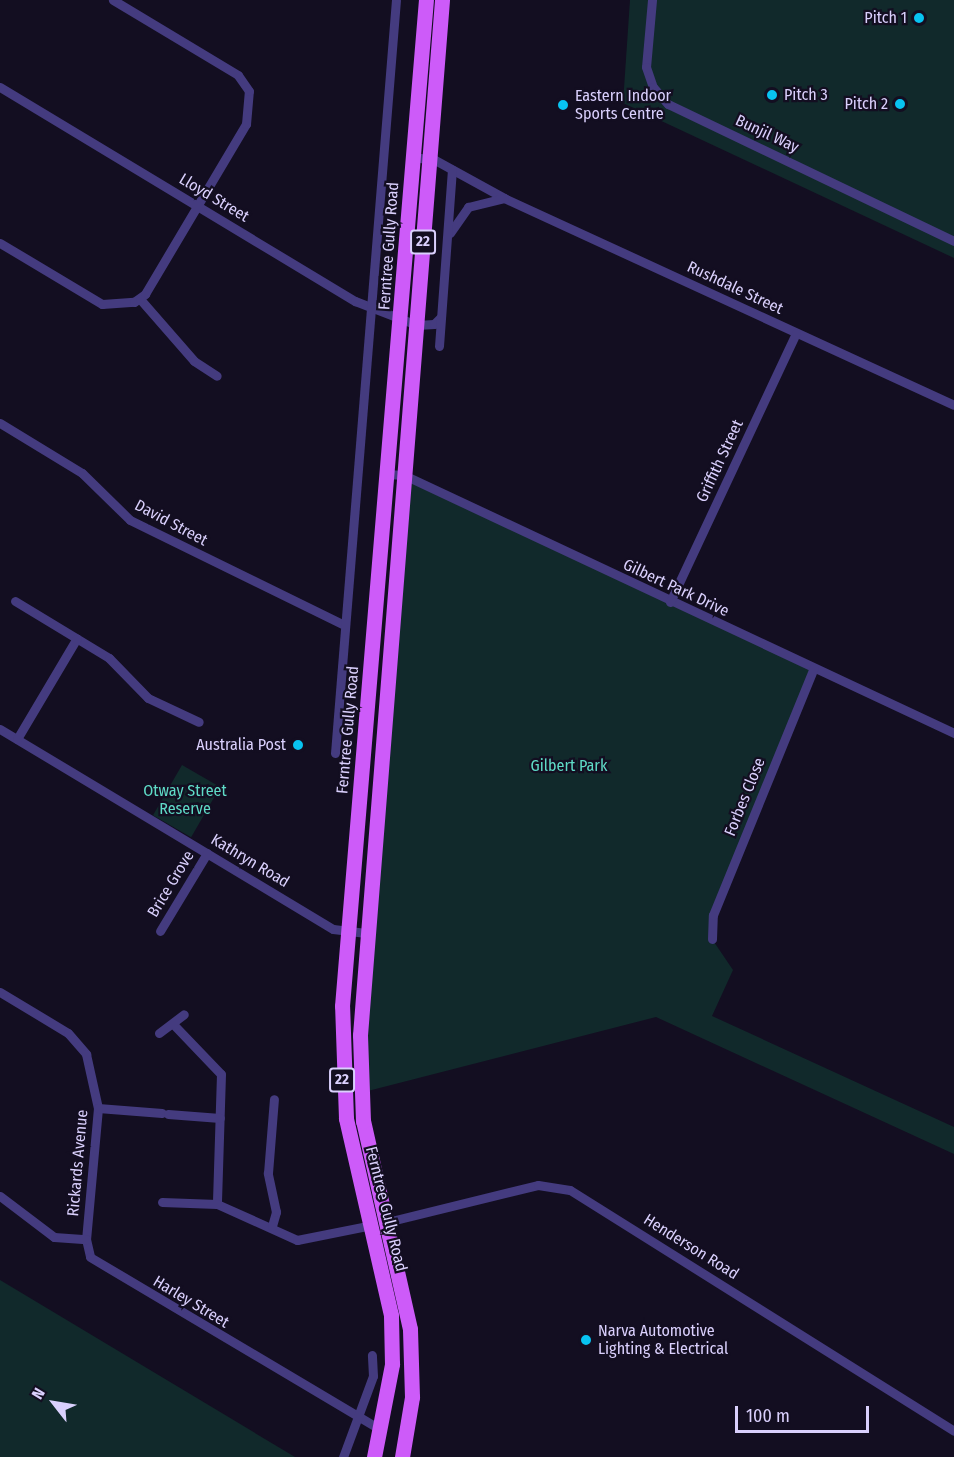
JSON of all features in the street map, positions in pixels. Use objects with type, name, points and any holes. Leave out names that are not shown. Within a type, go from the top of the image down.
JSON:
[{"type":"main road","name":"Ferntree Gully Road","points":[[374,1457],[381,1430],[393,1339],[372,1225],[342,1086],[347,932],[364,761],[426,0]]},
{"type":"main road","name":"Ferntree Gully Road","points":[[402,1457],[406,1440],[412,1377],[410,1329],[360,1096],[366,933],[442,0]]},
{"type":"main road","points":[[364,761],[380,762]]},
{"type":"main road","points":[[372,1225],[387,1222]]},
{"type":"main road","points":[[381,1430],[406,1440]]},
{"type":"street","points":[[0,243],[102,304],[122,306],[140,299],[246,124],[249,91],[235,73],[114,0]]},
{"type":"street","name":"Ferntree Gully Road","points":[[335,753],[396,0]]},
{"type":"street","name":"Bunjil Way","points":[[651,0],[646,67],[653,87],[668,104],[954,241]]},
{"type":"street","name":"Lloyd Street","points":[[0,87],[370,308],[417,325]]},
{"type":"street","name":"Rushdale Street","points":[[413,157],[430,159],[452,169],[504,198],[954,405]]},
{"type":"street","points":[[439,346],[452,169]]},
{"type":"street","points":[[448,236],[468,207],[504,198]]},
{"type":"street","points":[[140,299],[194,361],[217,376]]},
{"type":"street","points":[[417,325],[434,324],[441,317]]},
{"type":"street","name":"Griffith Street","points":[[670,602],[796,333]]},
{"type":"street","name":"David Street","points":[[0,423],[82,473],[130,520],[344,625]]},
{"type":"street","name":"Gilbert Park Drive","points":[[386,474],[404,475],[670,602],[954,733]]},
{"type":"street","points":[[15,601],[113,661],[148,698],[199,722]]},
{"type":"street","points":[[17,739],[77,638]]},
{"type":"street","name":"Forbes Close","points":[[712,939],[713,915],[814,668]]},
{"type":"street","name":"Kathryn Road","points":[[0,729],[333,929],[366,933]]},
{"type":"street","name":"Brice Grove","points":[[160,931],[207,853]]},
{"type":"street","name":"Rickards Avenue","points":[[0,992],[81,1045],[98,1107],[86,1239]]},
{"type":"street","points":[[159,1034],[184,1014]]},
{"type":"street","points":[[173,1024],[221,1074],[217,1204]]},
{"type":"street","points":[[272,1226],[276,1212],[268,1173],[274,1099]]},
{"type":"street","points":[[98,1107],[220,1118]]},
{"type":"street","name":"Henderson Road","points":[[387,1222],[538,1185],[570,1190],[954,1431]]},
{"type":"street","points":[[0,1196],[54,1238],[86,1239]]},
{"type":"street","points":[[162,1202],[204,1208],[217,1204],[302,1240],[372,1225]]},
{"type":"street","name":"Harley Street","points":[[86,1239],[99,1264],[357,1420],[381,1430]]},
{"type":"street","points":[[343,1457],[373,1376],[372,1355]]},
{"type":"green space","points":[[630,0],[954,0],[954,258],[623,103]]},
{"type":"green space","name":"Gilbert Park","points":[[404,475],[814,668],[713,915],[712,939],[733,970],[712,1016],[954,1127],[954,1154],[656,1017],[360,1093]]},
{"type":"green space","name":"Otway Street Reserve","points":[[182,765],[220,787],[191,837],[153,815]]},
{"type":"green space","points":[[0,1280],[295,1457],[0,1457]]},
{"type":"place","name":"Pitch 1","points":[[919,18]]},
{"type":"place","name":"Pitch 3","points":[[772,95]]},
{"type":"place","name":"Pitch 2","points":[[900,104]]},
{"type":"place","name":"Eastern Indoor Sports Centre","points":[[563,105]]},
{"type":"place","name":"Australia Post","points":[[298,745]]},
{"type":"place","name":"Narva Automotive Lighting & Electrical","points":[[586,1340]]}]
